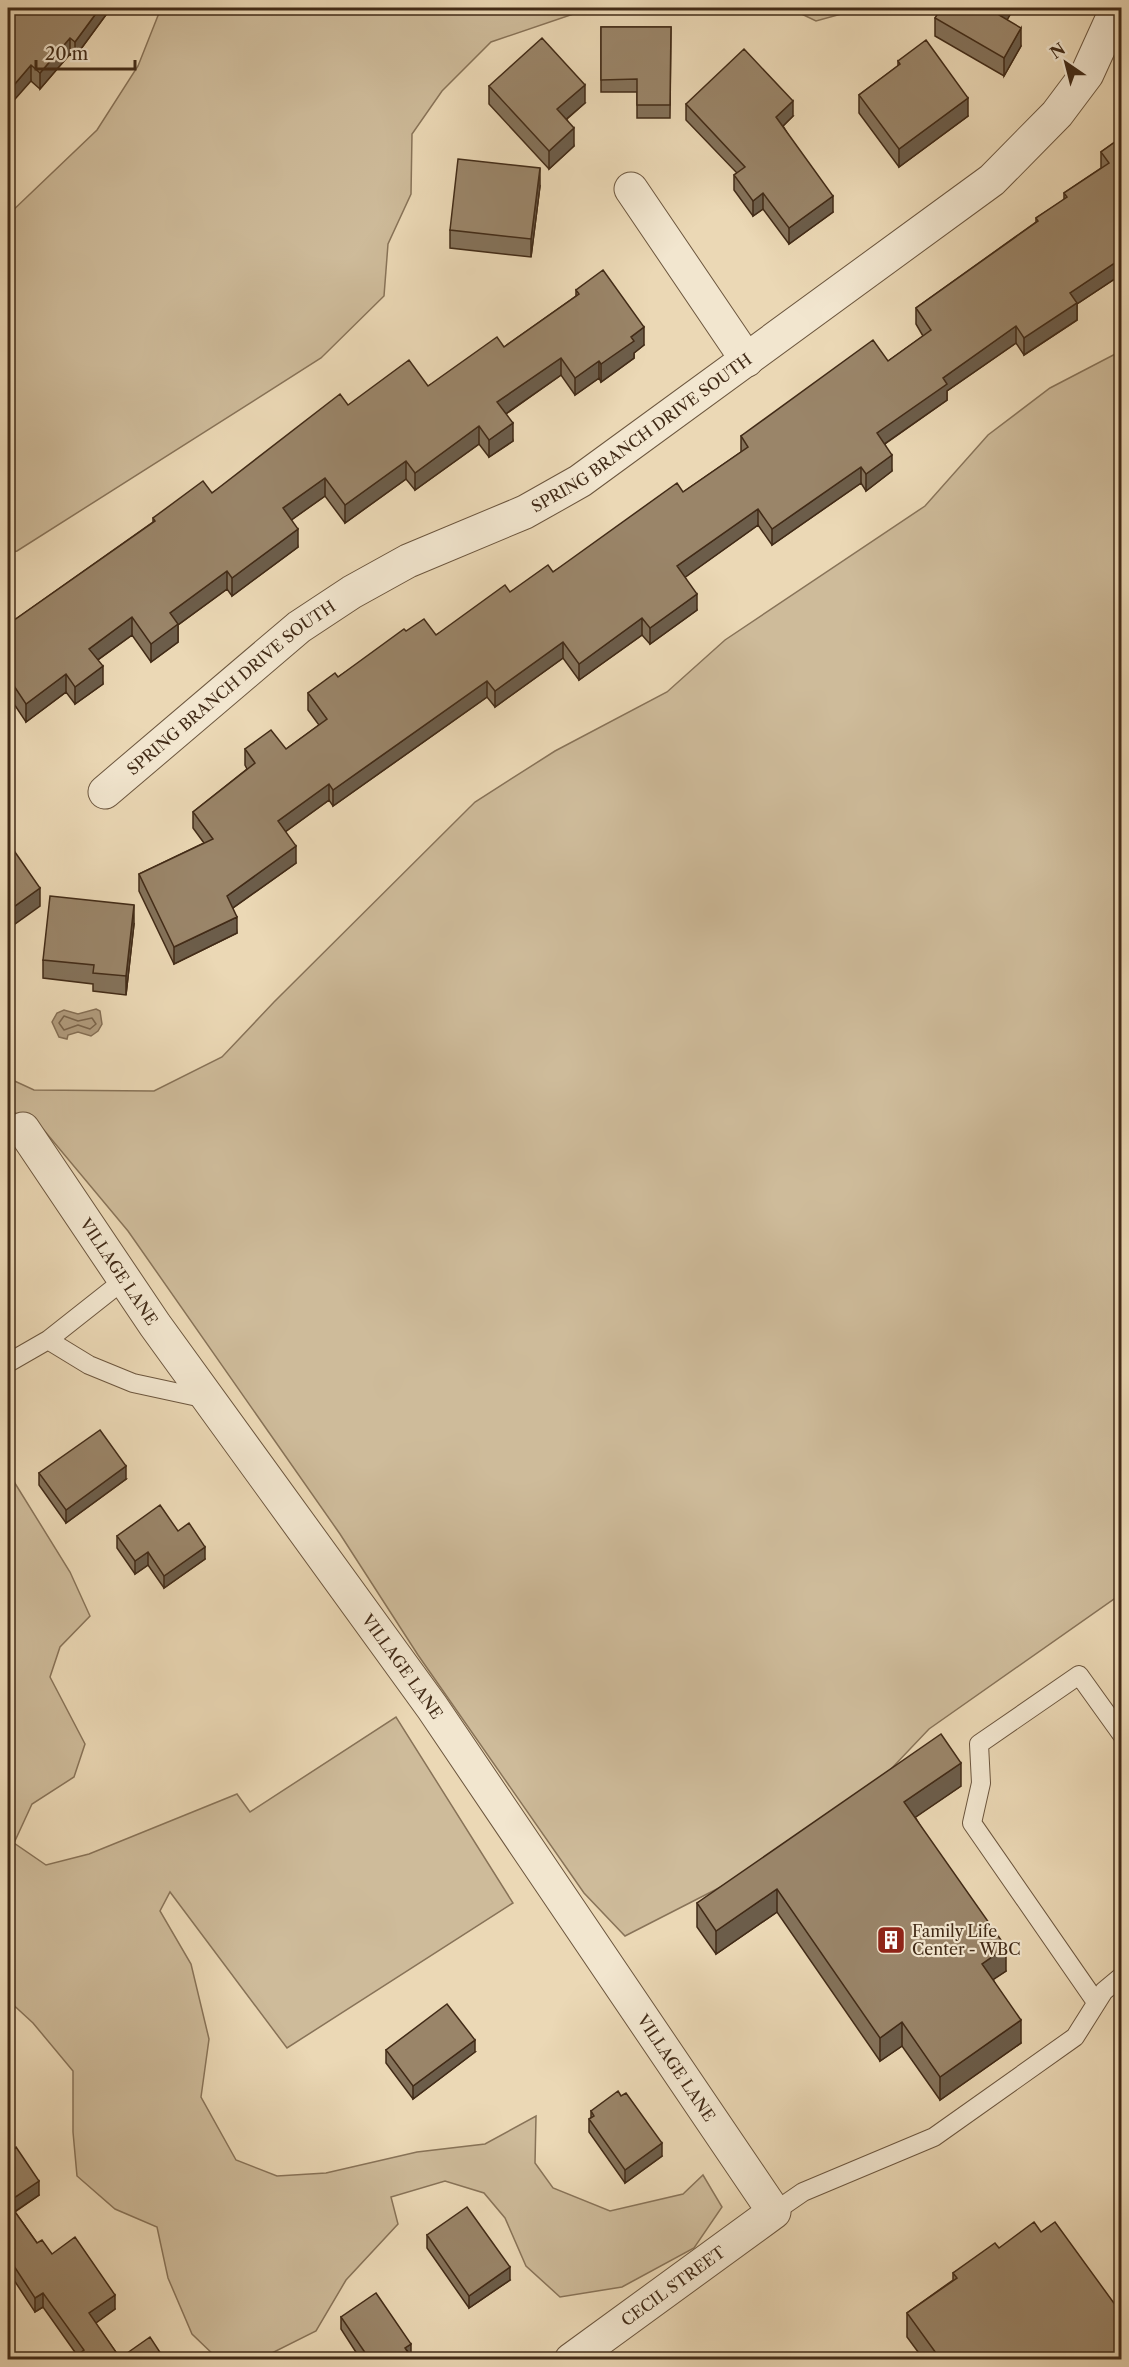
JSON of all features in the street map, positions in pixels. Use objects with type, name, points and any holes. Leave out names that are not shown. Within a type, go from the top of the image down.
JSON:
[{"type":"street","name":"SPRING BRANCH DRIVE SOUTH","points":[[105,792],[299,627],[343,597],[408,561],[525,512],[580,481],[992,180],[1058,114],[1087,75],[1117,8]]},
{"type":"street","points":[[631,189],[747,360]]},
{"type":"street","name":"VILLAGE LANE","points":[[23,1129],[207,1399],[432,1707],[774,2212]]},
{"type":"street","name":"CECIL STREET","points":[[571,2360],[774,2212]]},
{"type":"lane","points":[[8,1364],[48,1340],[124,1280]]},
{"type":"lane","points":[[48,1340],[88,1365],[134,1383],[207,1399]]},
{"type":"lane","points":[[1096,2002],[972,1823],[981,1783],[978,1744],[1079,1675],[1122,1735]]},
{"type":"lane","points":[[774,2212],[803,2192],[934,2137],[1075,2037],[1096,2002],[1122,1976]]},
{"type":"shaded area","points":[[161,8],[591,8],[491,42],[442,91],[412,134],[411,194],[388,244],[384,296],[321,358],[17,551],[8,553],[8,215],[97,130],[138,66]]},
{"type":"shaded area","points":[[789,8],[863,8],[816,21]]},
{"type":"shaded area","points":[[1121,351],[1121,1594],[929,1729],[891,1769],[752,1871],[625,1936],[584,1893],[418,1655],[340,1534],[128,1231],[43,1129],[15,1113],[8,1118],[8,1078],[34,1090],[154,1091],[222,1057],[274,1002],[475,802],[555,751],[667,692],[725,640],[925,506],[988,435],[1050,388]]},
{"type":"shaded area","points":[[8,1472],[70,1572],[90,1616],[60,1647],[50,1677],[85,1744],[74,1777],[32,1804],[14,1843],[46,1865],[89,1854],[237,1794],[250,1812],[396,1717],[513,1903],[287,2048],[170,1892],[160,1911],[191,1964],[209,2039],[201,2097],[236,2160],[277,2176],[326,2173],[417,2152],[485,2144],[536,2116],[535,2163],[553,2188],[610,2211],[683,2194],[703,2175],[722,2207],[694,2248],[622,2287],[560,2297],[526,2266],[505,2218],[484,2193],[445,2181],[391,2197],[398,2224],[346,2280],[316,2331],[260,2359],[218,2359],[192,2334],[168,2278],[157,2227],[115,2209],[77,2176],[73,2132],[73,2071],[33,2023],[8,2000]]},
{"type":"water","points":[[96,1009],[100,1011],[102,1024],[98,1031],[91,1036],[78,1032],[68,1035],[67,1039],[59,1037],[52,1022],[57,1013],[64,1010],[78,1014]]},
{"type":"building","points":[[11,8],[100,8],[75,42],[70,38],[40,73],[31,65],[8,92],[8,12]]},
{"type":"building","points":[[941,8],[1003,8],[999,15],[1021,28],[1004,58],[935,18]]},
{"type":"building","points":[[601,27],[671,27],[670,105],[637,105],[637,79],[601,80]]},
{"type":"building","points":[[542,38],[585,85],[557,109],[574,128],[549,151],[489,86]]},
{"type":"building","points":[[926,40],[968,98],[899,149],[859,95],[900,64],[898,61]]},
{"type":"building","points":[[744,49],[793,101],[776,117],[833,196],[789,228],[763,193],[753,201],[734,175],[745,167],[686,104]]},
{"type":"building","points":[[1122,137],[1122,258],[1070,293],[1077,303],[1024,338],[1016,326],[943,378],[947,384],[877,433],[892,455],[866,474],[861,467],[772,529],[758,509],[677,566],[697,594],[650,628],[642,618],[579,664],[563,642],[495,691],[487,681],[333,790],[329,784],[278,821],[296,846],[227,896],[237,917],[174,947],[139,874],[213,839],[193,812],[255,763],[245,749],[271,730],[286,749],[327,719],[308,693],[335,673],[338,677],[404,629],[406,631],[424,619],[436,635],[505,585],[510,592],[548,565],[553,572],[677,483],[683,492],[748,447],[741,436],[873,340],[888,361],[931,330],[916,308],[1038,221],[1036,218],[1067,197],[1064,193],[1109,163],[1101,152]]},
{"type":"building","points":[[458,159],[540,168],[531,239],[450,230]]},
{"type":"building","points":[[603,270],[644,327],[631,337],[634,341],[601,364],[599,361],[575,378],[561,358],[497,402],[513,423],[489,440],[479,426],[415,473],[406,461],[345,505],[325,478],[283,508],[298,529],[232,578],[227,571],[170,613],[178,624],[151,644],[132,617],[89,649],[103,666],[75,687],[66,674],[26,704],[8,677],[8,620],[10,623],[155,521],[153,518],[203,481],[212,493],[340,394],[348,405],[409,360],[428,386],[497,337],[504,347],[579,294],[576,290]]},
{"type":"building","points":[[8,842],[40,888],[8,911]]},
{"type":"building","points":[[50,896],[134,905],[126,976],[93,973],[94,965],[43,960]]},
{"type":"building","points":[[100,1430],[126,1466],[66,1510],[39,1473]]},
{"type":"building","points":[[160,1505],[178,1531],[189,1523],[205,1547],[164,1576],[148,1552],[135,1561],[117,1536]]},
{"type":"building","name":"Family Life Center - WBC","points":[[941,1734],[961,1763],[904,1802],[1006,1947],[982,1964],[1021,2020],[940,2077],[902,2022],[880,2038],[777,1889],[716,1931],[697,1903]]},
{"type":"building","points":[[447,2004],[475,2040],[413,2086],[386,2050]]},
{"type":"building","points":[[618,2091],[621,2096],[626,2093],[662,2143],[625,2170],[589,2119],[594,2116],[591,2111]]},
{"type":"building","points":[[16,2147],[39,2181],[8,2202],[8,2153]]},
{"type":"building","points":[[8,2202],[37,2243],[42,2240],[52,2254],[75,2237],[115,2295],[89,2313],[120,2358],[150,2337],[165,2360],[78,2360],[76,2356],[84,2350],[43,2293],[35,2298],[8,2257]]},
{"type":"building","points":[[467,2207],[510,2267],[469,2296],[427,2235]]},
{"type":"building","points":[[1034,2222],[1041,2232],[1055,2222],[1116,2306],[1122,2302],[1122,2360],[941,2360],[907,2313],[957,2278],[953,2273],[995,2243],[999,2248]]},
{"type":"building","points":[[376,2293],[411,2344],[405,2348],[411,2357],[407,2360],[370,2360],[341,2317]]},
{"type":"place","name":"Family Life Center - WBC","points":[[891,1940]]}]
